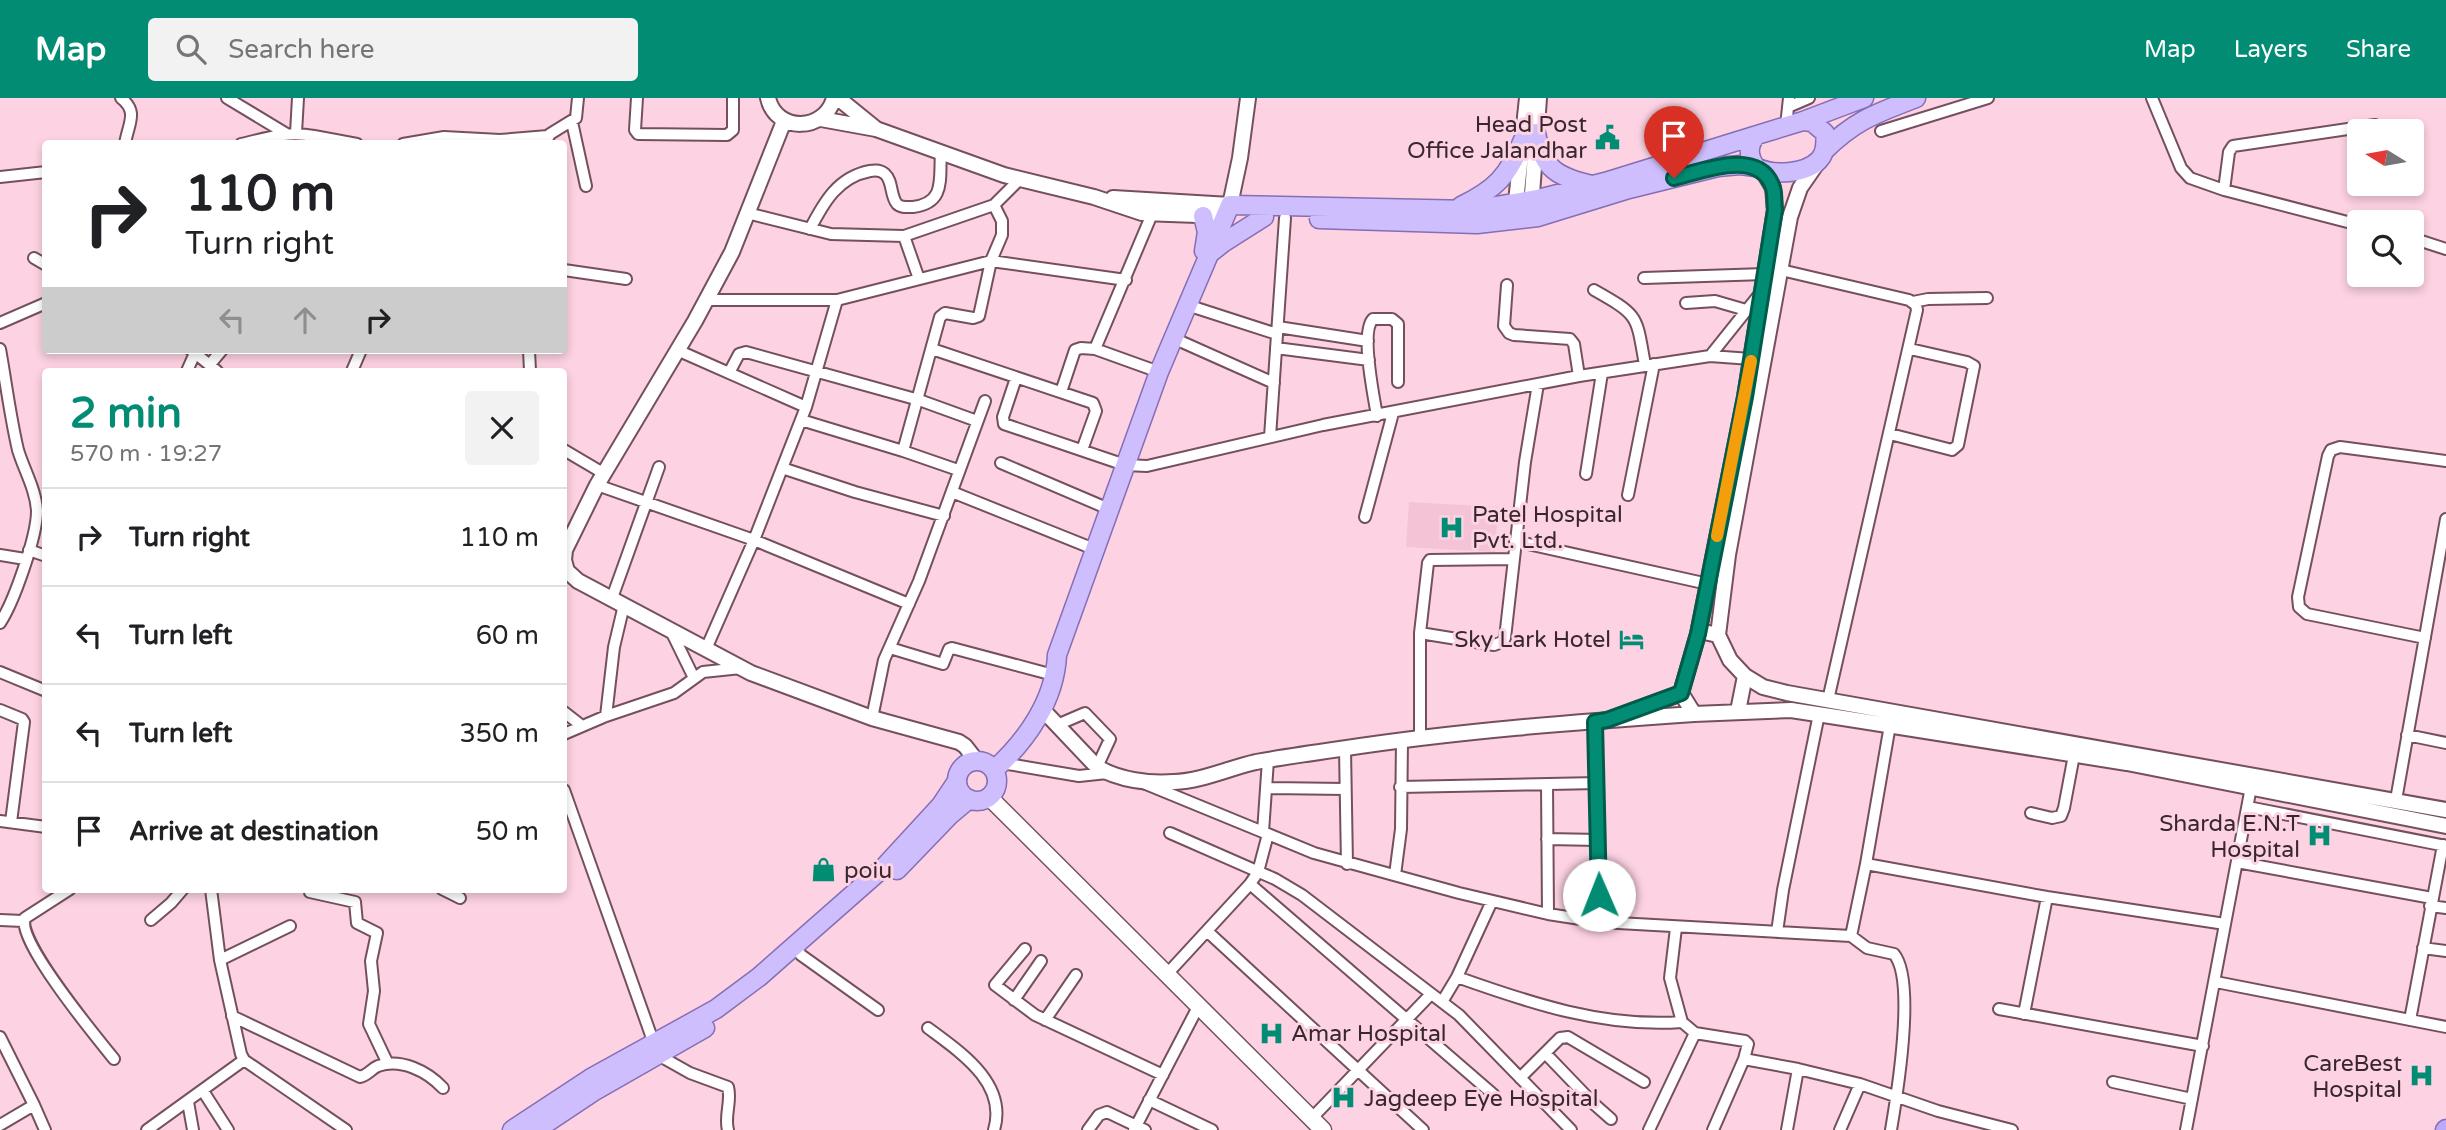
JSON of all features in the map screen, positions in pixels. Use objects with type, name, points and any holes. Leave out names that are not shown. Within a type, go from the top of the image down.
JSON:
[{"type":"main road","points":[[1227,211],[1264,217],[1477,224],[1592,185],[1802,121],[1864,98]]},
{"type":"main road","points":[[1227,211],[1523,210],[1718,167],[1740,165],[1773,173],[1788,172],[1821,156],[1844,131],[1869,115],[1916,98]]},
{"type":"main road","points":[[1802,121],[1812,122],[1825,133],[1821,156]]},
{"type":"main road","points":[[1757,135],[1752,139],[1749,152],[1760,169]]},
{"type":"main road","points":[[1455,209],[1486,194],[1503,178],[1529,136],[1549,164],[1562,176],[1592,185]]},
{"type":"main road","points":[[513,1130],[590,1078],[723,1018],[847,907],[941,804],[957,781],[959,771],[968,762],[990,764],[1022,742],[1042,709],[1094,549],[1159,372],[1227,211]]},
{"type":"main road","points":[[1203,216],[1207,232],[1204,264]]},
{"type":"main road","points":[[1204,264],[1223,243],[1264,217]]},
{"type":"main road","points":[[990,764],[1020,731],[1034,705],[1048,666],[1058,654]]},
{"type":"main road","points":[[957,781],[960,791],[969,799],[975,801],[989,797],[996,787],[990,764]]},
{"type":"main road","points":[[989,797],[1317,1124]]},
{"type":"main road","points":[[847,907],[892,876],[950,815],[969,799]]},
{"type":"main road","points":[[536,1130],[655,1049]]},
{"type":"street","points":[[121,98],[129,104],[132,112],[126,140]]},
{"type":"street","points":[[227,98],[291,133],[314,140]]},
{"type":"street","points":[[252,112],[255,98]]},
{"type":"street","points":[[291,133],[298,98]]},
{"type":"street","points":[[426,140],[444,137],[546,140],[572,122],[578,114],[578,98]]},
{"type":"street","points":[[637,98],[635,130],[638,134],[727,135],[733,130],[733,98]]},
{"type":"street","points":[[768,98],[772,109],[783,121],[801,125],[821,119],[876,129],[1020,179],[1094,197],[1142,213],[1203,216],[1227,211]]},
{"type":"street","points":[[821,119],[836,98],[876,129]]},
{"type":"street","points":[[1227,211],[1240,158],[1248,98]]},
{"type":"street","points":[[1523,210],[1529,136],[1527,98]]},
{"type":"street","points":[[1529,136],[1539,98]]},
{"type":"street","points":[[1809,98],[1788,103],[1802,121],[1816,98]]},
{"type":"street","points":[[1881,131],[1988,98]]},
{"type":"street","points":[[2152,98],[2186,175],[2198,183],[2347,222]]},
{"type":"street","points":[[567,546],[600,479],[732,251],[783,121]]},
{"type":"street","points":[[572,122],[586,186]]},
{"type":"street","points":[[2224,190],[2229,152],[2233,146],[2347,129]]},
{"type":"street","points":[[259,140],[291,133]]},
{"type":"street","points":[[810,229],[830,195],[840,184],[860,173],[875,170],[884,172],[896,203],[903,207],[932,201],[938,192],[941,153]]},
{"type":"street","points":[[1821,156],[1800,188],[1790,217],[1727,555],[1718,635],[1730,660],[1745,676],[1763,687],[1828,700],[2446,810]]},
{"type":"street","points":[[1693,714],[1681,693],[1698,634],[1708,584],[1751,359],[1775,210],[1773,188],[1760,169]]},
{"type":"street","points":[[0,177],[42,172]]},
{"type":"street","points":[[747,213],[842,235],[904,236],[994,205],[1020,179]]},
{"type":"street","points":[[1094,197],[1227,211]]},
{"type":"street","points":[[903,451],[942,315],[947,313],[973,318],[979,316],[991,261],[1003,228],[994,205]]},
{"type":"street","points":[[1095,349],[1152,214]]},
{"type":"street","points":[[1270,437],[1285,218]]},
{"type":"street","points":[[904,236],[919,278]]},
{"type":"street","points":[[2424,242],[2446,249]]},
{"type":"street","points":[[34,258],[42,263]]},
{"type":"street","points":[[706,300],[837,300],[991,261],[1126,280]]},
{"type":"street","points":[[567,270],[626,279]]},
{"type":"street","points":[[1781,271],[1913,302],[1928,299],[1987,298]]},
{"type":"street","points":[[1644,278],[1765,274]]},
{"type":"street","points":[[1507,285],[1506,330],[1514,335],[1570,339],[1574,344],[1579,376]]},
{"type":"street","points":[[1594,290],[1626,308],[1637,323],[1649,364],[1628,495]]},
{"type":"street","points":[[1710,356],[1762,291]]},
{"type":"street","points":[[706,649],[754,540],[806,407],[837,300]]},
{"type":"street","points":[[1686,303],[1716,301],[1746,310]]},
{"type":"street","points":[[1828,700],[1910,349],[1917,310],[1913,302]]},
{"type":"street","points":[[0,323],[42,305]]},
{"type":"street","points":[[1187,305],[1277,330],[1368,341]]},
{"type":"street","points":[[1377,416],[1368,341],[1368,328],[1373,319],[1397,321],[1398,382]]},
{"type":"street","points":[[1172,338],[1274,383]]},
{"type":"street","points":[[1276,348],[1369,360]]},
{"type":"street","points":[[0,349],[19,451],[36,503],[35,530],[12,600],[0,623]]},
{"type":"street","points":[[932,349],[1093,403],[1096,407],[1082,450]]},
{"type":"street","points":[[1061,392],[1075,350],[1095,349],[1159,372]]},
{"type":"street","points":[[1890,434],[1952,450],[1958,445],[1974,366],[1910,349]]},
{"type":"street","points":[[677,350],[806,407]]},
{"type":"street","points":[[729,373],[738,354],[743,352],[919,400],[977,421]]},
{"type":"street","points":[[197,354],[214,367]]},
{"type":"street","points":[[1016,378],[1003,417],[1004,424],[1125,465],[1147,466],[1270,437],[1579,376],[1710,356],[1751,359]]},
{"type":"street","points":[[1586,474],[1602,373]]},
{"type":"street","points":[[1420,633],[1494,645],[1502,642],[1538,384]]},
{"type":"street","points":[[873,718],[881,668],[944,516],[958,470],[985,401]]},
{"type":"street","points":[[1365,517],[1392,413]]},
{"type":"street","points":[[801,420],[958,470]]},
{"type":"street","points":[[2425,638],[2307,614],[2299,607],[2298,597],[2331,450],[2340,447],[2446,461]]},
{"type":"street","points":[[567,452],[600,479],[646,504],[754,540],[909,604]]},
{"type":"street","points":[[1001,463],[1109,509]]},
{"type":"street","points":[[606,716],[618,602],[659,467]]},
{"type":"street","points":[[782,468],[855,492],[944,516]]},
{"type":"street","points":[[952,492],[1094,549]]},
{"type":"street","points":[[2396,800],[2446,519]]},
{"type":"street","points":[[1515,541],[1708,584]]},
{"type":"street","points":[[0,555],[42,556]]},
{"type":"street","points":[[1420,739],[1420,633],[1425,570],[1430,560],[1513,559]]},
{"type":"street","points":[[567,571],[578,581],[741,668],[873,718],[959,742],[990,764],[1079,776],[1102,770]]},
{"type":"street","points":[[671,631],[694,678]]},
{"type":"street","points":[[1698,634],[1704,632],[1718,635]]},
{"type":"street","points":[[890,648],[943,664],[949,649],[952,648],[1046,673]]},
{"type":"street","points":[[567,733],[674,693],[694,678],[711,670],[741,668]]},
{"type":"street","points":[[0,673],[42,689]]},
{"type":"street","points":[[1738,711],[1745,676]]},
{"type":"street","points":[[1601,721],[1681,693]]},
{"type":"street","points":[[1042,709],[1102,770],[1130,778],[1314,853],[1347,863],[1548,914],[1600,922],[1676,928],[1851,936],[1867,948],[1894,954],[1899,961],[1905,1007],[1891,1130]]},
{"type":"street","points":[[0,710],[24,722],[5,822],[42,827]]},
{"type":"street","points":[[1130,778],[1159,783],[1178,782],[1268,760],[1420,739],[1601,721],[1791,710],[2074,755],[2446,826]]},
{"type":"street","points":[[1057,725],[1084,713],[1110,739],[1102,770]]},
{"type":"street","points":[[567,714],[582,726]]},
{"type":"street","points":[[1777,932],[1819,714]]},
{"type":"street","points":[[1600,922],[1598,783],[1601,721]]},
{"type":"street","points":[[1851,936],[1890,725]]},
{"type":"street","points":[[2407,735],[2446,743]]},
{"type":"street","points":[[1395,875],[1401,829],[1402,741]]},
{"type":"street","points":[[1345,748],[1347,863]]},
{"type":"street","points":[[2031,813],[2052,818],[2060,816],[2064,808],[2074,755]]},
{"type":"street","points":[[1168,973],[1208,932],[1258,872],[1266,833],[1268,760]]},
{"type":"street","points":[[1400,786],[1598,783]]},
{"type":"street","points":[[1547,784],[1548,914]]},
{"type":"street","points":[[1268,788],[1345,789]]},
{"type":"street","points":[[2186,1130],[2251,788]]},
{"type":"street","points":[[567,799],[655,1049],[690,1073],[728,1087],[728,1130]]},
{"type":"street","points":[[2248,807],[2445,845],[2431,902],[2410,1020]]},
{"type":"street","points":[[1170,833],[1258,872],[1302,895],[1442,1002],[1485,1039],[1571,1130]]},
{"type":"street","points":[[1547,839],[1599,840]]},
{"type":"street","points":[[2237,862],[2431,902],[2446,908]]},
{"type":"street","points":[[1866,864],[2047,897],[2225,924]]},
{"type":"street","points":[[1250,884],[1494,1095]]},
{"type":"street","points":[[0,920],[23,921],[64,893]]},
{"type":"street","points":[[150,920],[180,893]]},
{"type":"street","points":[[212,893],[220,960],[244,1060],[346,1130]]},
{"type":"street","points":[[314,893],[355,902],[357,923],[377,933],[371,961],[374,981],[369,1024],[388,1064]]},
{"type":"street","points":[[450,893],[460,898]]},
{"type":"street","points":[[2024,1014],[2047,897]]},
{"type":"street","points":[[1442,1002],[1457,977],[1493,901]]},
{"type":"street","points":[[23,921],[29,943],[114,1059]]},
{"type":"street","points":[[220,960],[290,926]]},
{"type":"street","points":[[1676,928],[1670,978],[1682,1022],[1695,1033],[1747,1042],[1748,1047],[1713,1130]]},
{"type":"street","points":[[1208,932],[1423,1130]]},
{"type":"street","points":[[1026,948],[995,985],[1045,1020],[1163,1075]]},
{"type":"street","points":[[2423,948],[2446,951]]},
{"type":"street","points":[[798,950],[878,1010]]},
{"type":"street","points":[[1014,1000],[1041,961]]},
{"type":"street","points":[[1045,1020],[1076,975]]},
{"type":"street","points":[[1457,977],[1515,997],[1593,1018],[1627,1022],[1682,1022]]},
{"type":"street","points":[[2216,982],[2446,1027]]},
{"type":"street","points":[[1317,1124],[1359,1071],[1431,994]]},
{"type":"street","points":[[1088,1130],[1103,1112],[1138,1129],[1149,1100],[1199,1005]]},
{"type":"street","points":[[1999,1009],[2203,1046]]},
{"type":"street","points":[[232,1016],[360,1077],[366,1076],[376,1067],[388,1064],[410,1066],[443,1088]]},
{"type":"street","points":[[928,1028],[964,1055],[993,1092],[997,1109],[994,1130]]},
{"type":"street","points":[[1649,1130],[1695,1033]]},
{"type":"street","points":[[0,1037],[45,1130]]},
{"type":"street","points":[[1520,1077],[1560,1038],[1572,1038],[1644,1082]]},
{"type":"street","points":[[1545,1053],[1611,1119]]},
{"type":"street","points":[[1744,1059],[1860,1084],[1963,1125],[2012,1130]]},
{"type":"street","points":[[146,1130],[244,1060]]},
{"type":"street","points":[[1787,1130],[1798,1069]]},
{"type":"street","points":[[2113,1082],[2192,1099]]},
{"type":"street","points":[[1840,1130],[1860,1084]]},
{"type":"street","points":[[202,1091],[228,1130]]},
{"type":"street","points":[[1149,1100],[1212,1130]]},
{"type":"street","points":[[188,1102],[193,1130]]},
{"type":"street","points":[[0,1125],[34,1105]]},
{"type":"shaded area","name":"Patel Hospital Pvt. Ltd.","points":[[1409,502],[1498,507],[1495,552],[1406,547]]},
{"type":"slow traffic","points":[[1717,536],[1751,361]]},
{"type":"place","name":"Head Post Office Jalandhar","points":[[1607,137]]},
{"type":"place","name":"Patel Hospital Pvt. Ltd.","points":[[1452,527]]},
{"type":"place","name":"Sky Lark Hotel","points":[[1631,639]]},
{"type":"place","name":"Sharda E.N.T Hospital","points":[[2320,836]]},
{"type":"place","name":"poiu","points":[[824,870]]},
{"type":"place","name":"Amar Hospital","points":[[1271,1033]]},
{"type":"place","name":"CareBest Hospital","points":[[2422,1076]]},
{"type":"place","name":"Jagdeep Eye Hospital","points":[[1344,1098]]},
{"type":"route","points":[[1599,895],[1595,722],[1681,693],[1698,634],[1745,397],[1775,210],[1773,188],[1763,171],[1756,167],[1718,167],[1674,178]]}]
